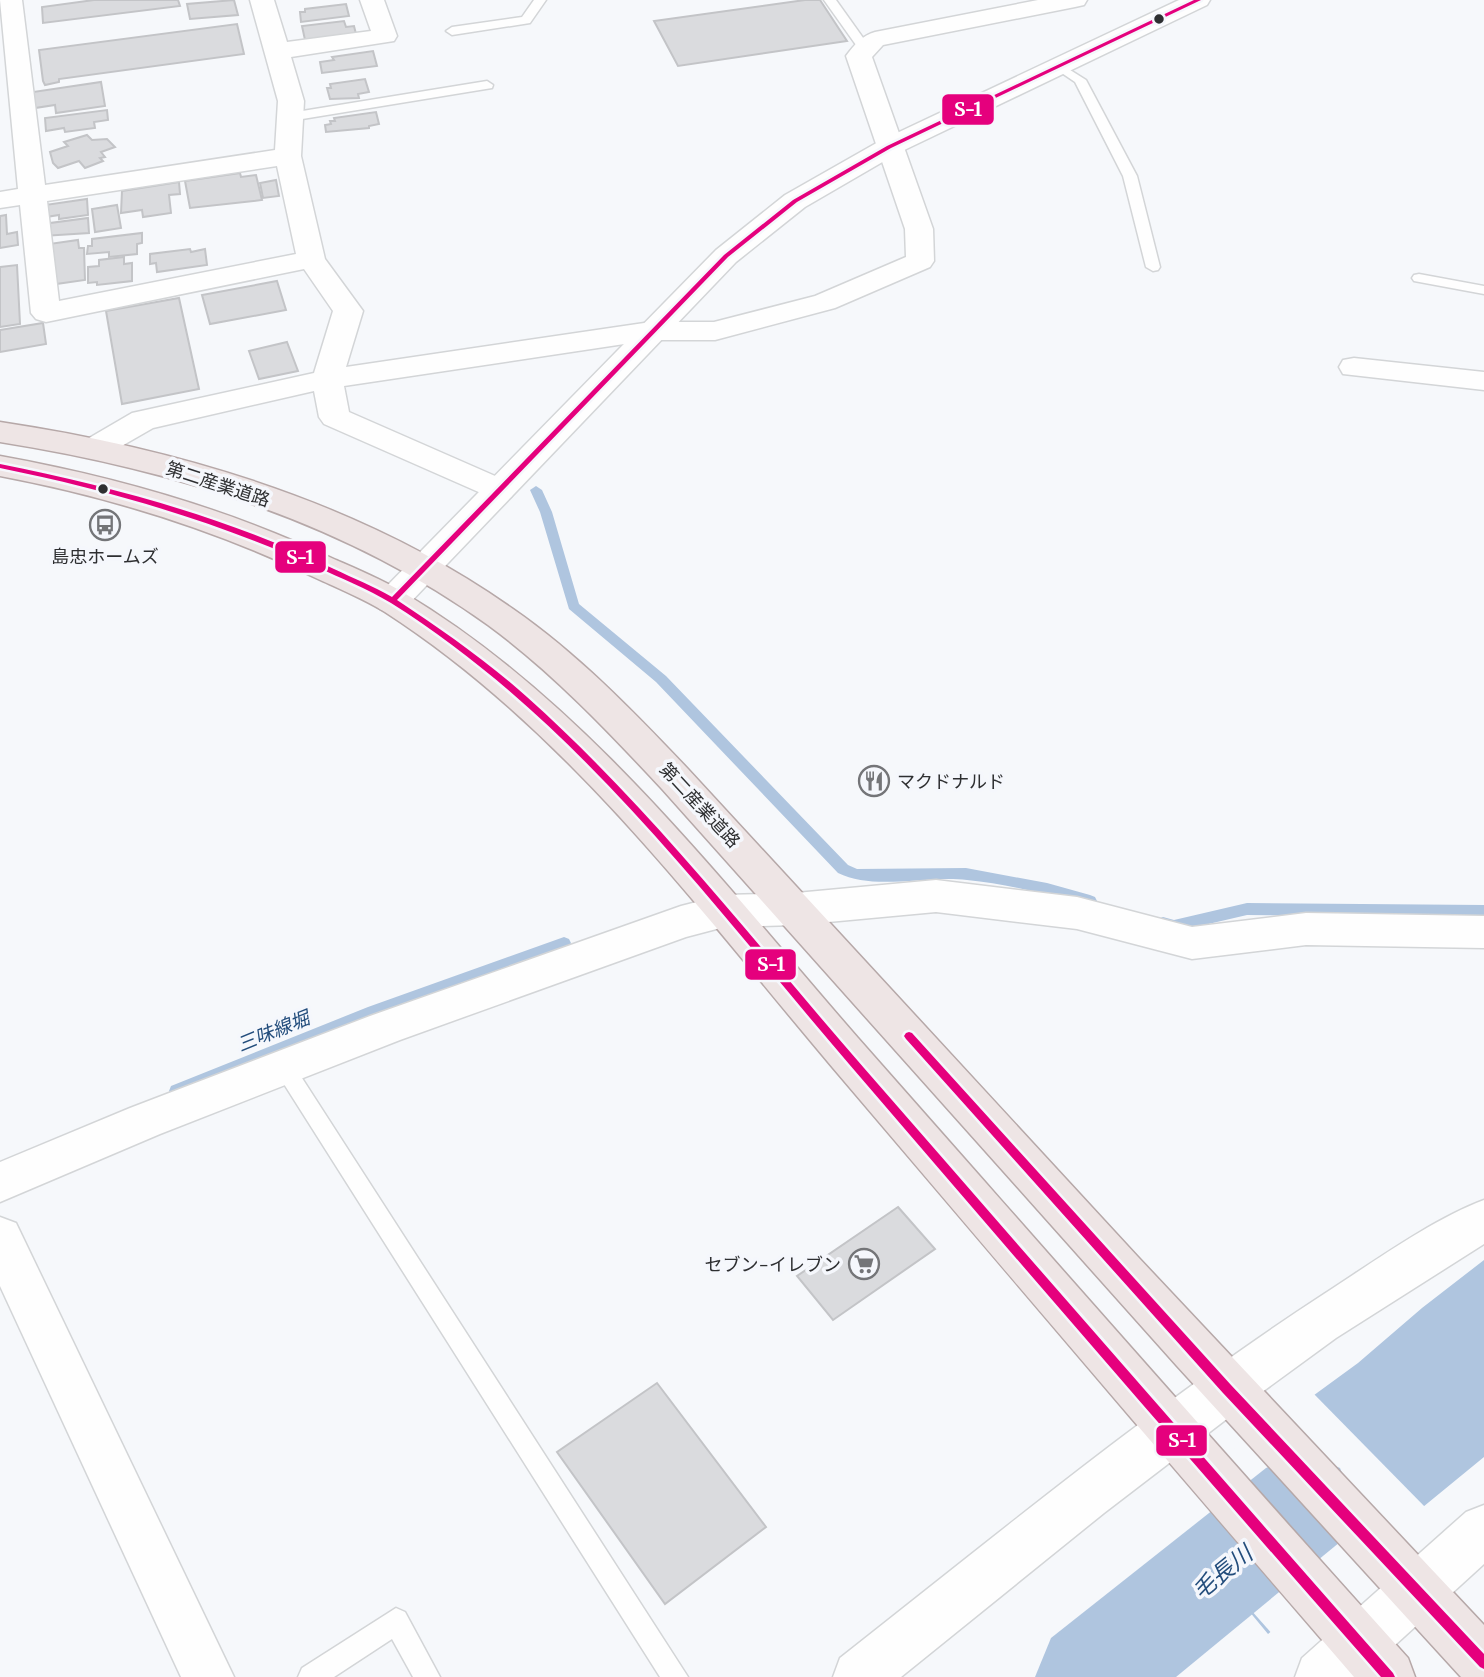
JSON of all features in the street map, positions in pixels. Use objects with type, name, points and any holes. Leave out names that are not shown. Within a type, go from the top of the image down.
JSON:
[{"type":"main road","name":"第二産業道路","points":[[0,432],[95,448],[234,487],[327,522],[425,568],[497,615],[562,666],[637,737],[796,909],[1236,1398],[1484,1664]]},
{"type":"main road","name":"第二産業道路","points":[[0,466],[128,495],[219,523],[294,552],[393,601],[455,644],[517,694],[588,760],[724,911],[1179,1440],[1364,1648]]},
{"type":"street","points":[[10,0],[46,313],[311,259]]},
{"type":"street","points":[[262,0],[291,101],[288,156],[311,259],[348,311],[327,379],[335,417],[499,490]]},
{"type":"street","points":[[276,51],[385,36],[372,0]]},
{"type":"street","points":[[95,448],[143,420],[327,379],[651,331],[715,331],[825,302],[920,261],[919,229],[859,56],[874,40],[1075,0]]},
{"type":"street","points":[[393,601],[651,331],[726,256],[776,217],[807,195],[889,147],[1198,0]]},
{"type":"street","points":[[0,200],[288,156]]},
{"type":"street","points":[[1354,367],[1484,381]]},
{"type":"street","points":[[0,1182],[145,1121],[385,1028],[681,922],[724,911],[796,909],[936,896],[1077,913],[1192,943],[1306,929],[1484,932]]},
{"type":"street","points":[[859,1677],[1236,1398],[1424,1254],[1484,1220]]},
{"type":"street","points":[[0,1237],[208,1677]]},
{"type":"street","points":[[1321,1677],[1364,1648],[1410,1584],[1484,1530]]},
{"type":"lane","points":[[452,30],[526,20],[540,0]]},
{"type":"lane","points":[[830,0],[865,49]]},
{"type":"lane","points":[[1059,67],[1080,80],[1130,176],[1153,267]]},
{"type":"lane","points":[[290,117],[487,85]]},
{"type":"lane","points":[[1419,278],[1484,290]]},
{"type":"lane","points":[[284,1067],[675,1677]]},
{"type":"lane","points":[[312,1677],[396,1621],[427,1677]]},
{"type":"water","points":[[1484,1260],[1484,1457],[1268,1634],[1162,1506],[1358,1363]]},
{"type":"pier","points":[[1312,1392],[1427,1509],[1273,1635],[1158,1505]]},
{"type":"building","points":[[94,0],[178,0],[180,6],[43,23],[42,7]]},
{"type":"building","points":[[234,0],[238,15],[190,19],[187,4]]},
{"type":"building","points":[[820,0],[847,41],[678,66],[654,21]]},
{"type":"building","points":[[346,4],[349,16],[301,22],[300,12],[305,12],[305,9]]},
{"type":"building","points":[[344,21],[346,27],[354,26],[356,34],[305,40],[302,26]]},
{"type":"building","points":[[237,24],[244,54],[59,79],[59,82],[45,85],[43,81],[39,50]]},
{"type":"building","points":[[373,51],[377,66],[322,73],[320,62],[334,60],[332,57]]},
{"type":"building","points":[[365,79],[369,92],[358,94],[359,98],[330,99],[327,88],[331,88],[330,84]]},
{"type":"building","points":[[101,82],[105,106],[56,113],[55,105],[35,108],[33,92]]},
{"type":"building","points":[[107,110],[108,120],[94,122],[95,128],[65,132],[64,128],[46,131],[45,118]]},
{"type":"building","points":[[376,112],[379,124],[369,128],[326,132],[325,125],[335,121],[334,118]]},
{"type":"building","points":[[87,135],[92,140],[107,139],[115,147],[101,152],[105,157],[100,158],[103,161],[85,168],[79,161],[58,168],[53,163],[50,152],[68,146],[64,142]]},
{"type":"building","points":[[240,173],[241,177],[256,175],[262,200],[190,208],[185,181]]},
{"type":"building","points":[[276,180],[279,196],[263,198],[260,183]]},
{"type":"building","points":[[179,182],[180,194],[169,195],[171,213],[143,217],[142,210],[121,213],[122,191]]},
{"type":"building","points":[[87,199],[88,215],[59,219],[59,215],[46,217],[45,205]]},
{"type":"building","points":[[117,205],[121,228],[95,232],[92,209]]},
{"type":"building","points":[[6,215],[7,234],[17,232],[18,245],[0,248],[0,216]]},
{"type":"building","points":[[88,218],[89,233],[43,236],[43,224]]},
{"type":"building","points":[[142,233],[142,243],[137,244],[137,254],[109,257],[109,252],[87,254],[88,246],[92,246],[92,239]]},
{"type":"building","points":[[78,240],[79,248],[84,248],[85,280],[49,285],[49,244]]},
{"type":"building","points":[[190,249],[191,252],[205,249],[207,265],[157,272],[156,263],[150,264],[150,254]]},
{"type":"building","points":[[124,257],[124,264],[132,263],[132,281],[97,285],[97,282],[88,283],[88,267],[99,266],[99,260]]},
{"type":"building","points":[[17,265],[20,324],[0,327],[0,267]]},
{"type":"building","points":[[277,281],[286,310],[210,324],[202,295]]},
{"type":"building","points":[[179,298],[199,389],[122,404],[106,311]]},
{"type":"building","points":[[43,323],[46,344],[0,352],[0,330]]},
{"type":"building","points":[[287,342],[298,371],[259,379],[249,351]]},
{"type":"building","points":[[898,1207],[935,1249],[833,1320],[797,1276]]},
{"type":"building","points":[[657,1383],[766,1527],[665,1604],[557,1452]]},
{"type":"waterway","points":[[536,490],[546,512],[573,606],[661,679],[843,869],[855,875],[966,874],[1047,889],[1090,901]]},
{"type":"waterway","points":[[1163,923],[1174,926],[1247,909],[1484,911]]},
{"type":"waterway","name":"三味線堀","points":[[177,1091],[373,1011],[564,943]]},
{"type":"waterway","name":"毛長川","points":[[1090,1677],[1303,1505]]},
{"type":"transit line","name":"S-1","points":[[392,601],[726,256],[795,201],[889,147],[1198,0]]},
{"type":"transit line","name":"S-1","points":[[0,466],[84,484],[166,506],[286,550],[393,601],[459,646],[521,696],[581,752],[691,871],[847,1055],[1389,1677]]},
{"type":"transit line","name":"S-1","points":[[909,1036],[1227,1389],[1484,1663]]},
{"type":"place","name":"島忠ホームズ","points":[[105,525]]},
{"type":"place","name":"マクドナルド","points":[[874,781]]},
{"type":"place","name":"セブン-イレブン","points":[[864,1264]]}]
